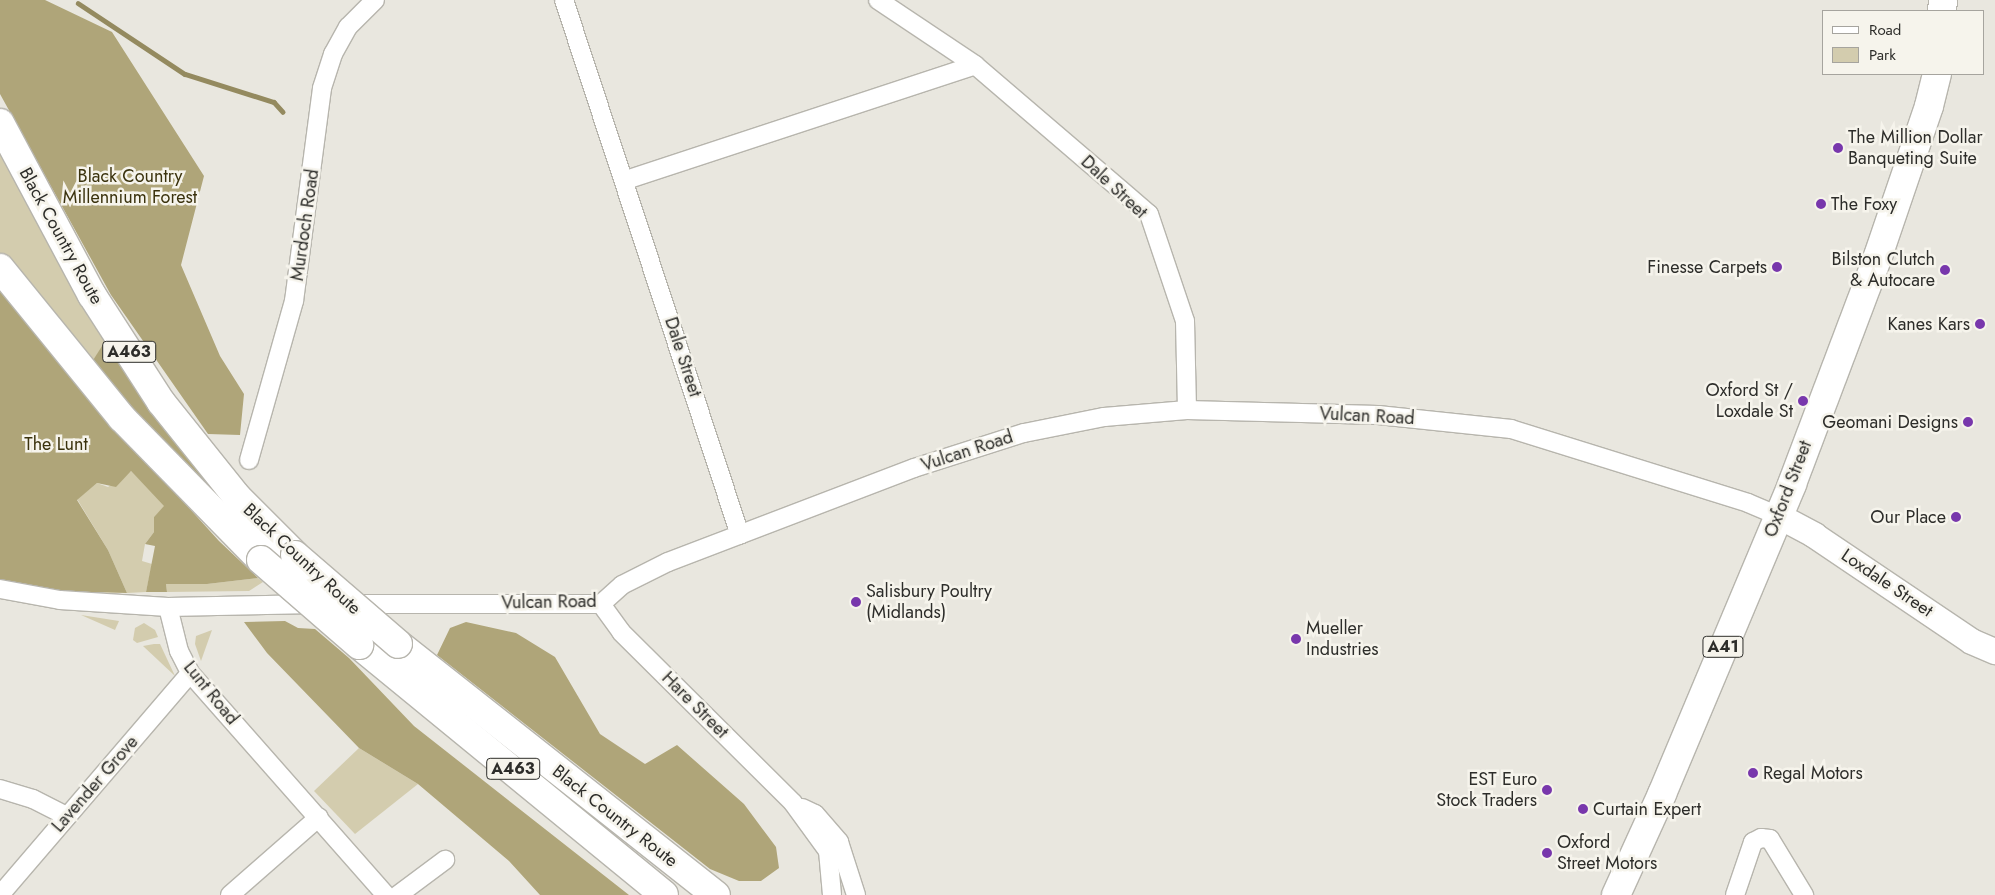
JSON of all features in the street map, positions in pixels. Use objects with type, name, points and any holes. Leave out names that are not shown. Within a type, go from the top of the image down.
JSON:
[{"type":"highway","name":"Oxford Street","points":[[1616,895],[1662,794],[1778,516],[1878,256],[1929,106],[1937,75]]},
{"type":"highway","name":"Black Country Route","points":[[0,123],[92,296],[162,402],[237,497],[295,556],[398,644],[716,895]]},
{"type":"highway","name":"Black Country Route","points":[[0,268],[122,418],[261,560],[359,645],[664,895]]},
{"type":"main road","name":"Loxdale Street","points":[[1778,516],[1814,534],[1971,641],[1995,651]]},
{"type":"street","name":"Murdoch Road","points":[[249,460],[294,301],[322,88],[333,54],[348,27],[376,0]]},
{"type":"street","name":"Dale Street","points":[[564,0],[626,180],[740,535]]},
{"type":"street","name":"Dale Street","points":[[878,0],[975,65],[1149,214],[1186,321],[1187,410]]},
{"type":"street","points":[[626,180],[975,65]]},
{"type":"street","name":"Vulcan Road","points":[[168,608],[413,603],[601,604],[622,585],[668,562],[914,468],[1024,433],[1104,417],[1187,410],[1378,415],[1511,429],[1748,503],[1778,516]]},
{"type":"street","points":[[0,589],[60,600],[168,608]]},
{"type":"street","name":"Hare Street","points":[[601,604],[621,632],[793,803],[828,850],[832,895]]},
{"type":"street","name":"Lunt Road","points":[[168,608],[179,651],[190,673],[386,895]]},
{"type":"street","name":"Lavender Grove","points":[[0,895],[190,673]]},
{"type":"street","points":[[0,789],[33,799],[66,816]]},
{"type":"street","name":"Hare Street","points":[[793,803],[815,814],[838,842],[856,895]]},
{"type":"street","points":[[230,895],[319,817]]},
{"type":"street","points":[[1735,895],[1753,842],[1761,838],[1770,840],[1804,895]]},
{"type":"street","points":[[398,895],[445,860]]},
{"type":"green space","name":"Black Country Millennium Forest","points":[[0,0],[45,0],[112,32],[204,176],[181,265],[220,356],[244,394],[240,435],[208,434],[111,295],[0,94]]},
{"type":"green space","points":[[0,139],[100,321],[132,414],[0,255]]},
{"type":"green space","name":"The Lunt","points":[[0,287],[141,455],[219,541],[258,578],[207,584],[166,584],[167,592],[146,592],[155,546],[145,544],[154,532],[154,517],[164,506],[131,471],[116,487],[97,483],[77,500],[108,550],[127,593],[52,591],[0,581]]},
{"type":"green space","points":[[109,335],[295,569],[285,570],[90,365]]},
{"type":"green space","points":[[131,471],[165,506],[154,517],[154,532],[145,544],[142,561],[152,564],[146,592],[127,593],[108,550],[77,499],[97,483],[108,487]]},
{"type":"green space","points":[[258,578],[263,582],[249,591],[167,592],[166,584],[207,584]]},
{"type":"green space","points":[[81,615],[119,621],[115,630]]},
{"type":"green space","points":[[285,621],[298,628],[315,629],[349,658],[414,726],[629,895],[540,895],[509,861],[418,784],[359,748],[267,653],[244,622]]},
{"type":"green space","points":[[466,622],[516,633],[555,657],[600,734],[645,764],[677,745],[744,804],[776,847],[779,868],[761,881],[739,881],[710,869],[437,655],[450,628]]},
{"type":"green space","points":[[144,623],[155,630],[158,637],[137,643],[133,640],[135,628]]},
{"type":"green space","points":[[212,630],[201,661],[195,644],[196,636]]},
{"type":"green space","points":[[160,644],[175,676],[143,646]]},
{"type":"green space","points":[[359,748],[418,784],[355,834],[314,791]]},
{"type":"waterway","points":[[78,3],[185,74],[274,102],[283,112]]},
{"type":"place","name":"The Million Dollar Banqueting Suite","points":[[1838,148]]},
{"type":"place","name":"The Foxy","points":[[1821,204]]},
{"type":"place","name":"Finesse Carpets","points":[[1777,267]]},
{"type":"place","name":"Bilston Clutch & Autocare","points":[[1945,270]]},
{"type":"place","name":"Kanes Kars","points":[[1980,324]]},
{"type":"place","name":"Oxford St / Loxdale St","points":[[1803,401]]},
{"type":"place","name":"Geomani Designs","points":[[1968,422]]},
{"type":"place","name":"Our Place","points":[[1956,517]]},
{"type":"place","name":"Salisbury Poultry (Midlands)","points":[[856,602]]},
{"type":"place","name":"Mueller Industries","points":[[1296,639]]},
{"type":"place","name":"Regal Motors","points":[[1753,773]]},
{"type":"place","name":"EST Euro Stock Traders","points":[[1547,790]]},
{"type":"place","name":"Curtain Expert","points":[[1583,809]]},
{"type":"place","name":"Oxford Street Motors","points":[[1547,853]]}]
